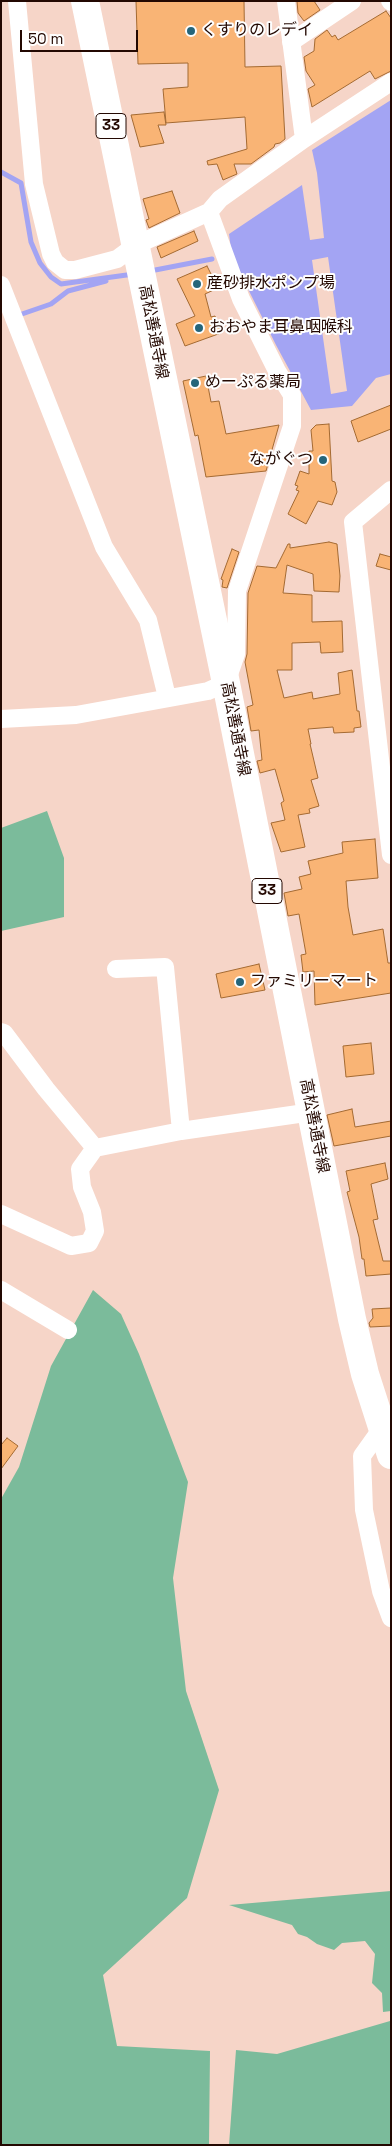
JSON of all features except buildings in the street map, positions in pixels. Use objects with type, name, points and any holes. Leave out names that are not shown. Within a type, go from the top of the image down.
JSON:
[{"type":"main road","name":"高松善通寺線","points":[[85,1],[226,683],[352,1319],[365,1374],[391,1455]]},
{"type":"street","points":[[17,1],[34,184],[51,254],[55,262],[65,270],[75,270],[118,260],[137,248],[209,212],[220,199],[304,139],[391,82]]},
{"type":"street","points":[[286,1],[304,139]]},
{"type":"street","points":[[291,42],[352,1]]},
{"type":"street","points":[[1,719],[76,716],[167,697],[208,691],[226,683],[236,654],[236,591],[292,426],[292,395],[277,370],[241,299],[209,212]]},
{"type":"street","points":[[1,285],[104,547],[148,620],[167,697]]},
{"type":"street","points":[[391,490],[353,522],[391,855]]},
{"type":"street","points":[[116,969],[165,967],[181,1131]]},
{"type":"street","points":[[1,1032],[4,1033],[94,1148]]},
{"type":"street","points":[[1,1214],[71,1246],[89,1243],[95,1231],[92,1212],[82,1187],[80,1169],[94,1148],[181,1131],[312,1112]]},
{"type":"street","points":[[1,1290],[68,1330]]},
{"type":"street","points":[[382,1428],[362,1456],[364,1510],[382,1590],[391,1618]]},
{"type":"green space","points":[[47,811],[64,858],[64,917],[1,931],[1,828]]},
{"type":"green space","points":[[93,1290],[121,1314],[139,1354],[188,1482],[173,1578],[186,1691],[219,1790],[187,1898],[103,1975],[117,2046],[210,2051],[209,2145],[1,2145],[1,1499],[19,1467],[51,1366]]},
{"type":"green space","points":[[391,1891],[391,2011],[383,2012],[382,1993],[372,1983],[375,1954],[365,1941],[342,1943],[334,1950],[298,1934],[292,1925],[229,1905]]},
{"type":"green space","points":[[390,2021],[391,2145],[229,2145],[236,2050],[277,2054]]},
{"type":"water","points":[[391,100],[391,374],[376,378],[352,406],[311,410],[232,257],[229,234],[302,185],[310,240],[324,238],[317,173],[312,150]],"holes":[[[328,257],[347,391],[331,394],[312,260]]]},
{"type":"waterway","points":[[1,172],[21,183],[31,242],[40,263],[51,277],[61,284],[134,274]]},
{"type":"waterway","points":[[150,271],[212,259]]},
{"type":"waterway","points":[[22,314],[51,304],[68,291],[106,281]]},
{"type":"place","name":"くすりのレデイ","points":[[191,31]]},
{"type":"place","name":"産砂排水ポンプ場","points":[[197,284]]},
{"type":"place","name":"おおやま耳鼻咽喉科","points":[[199,328]]},
{"type":"place","name":"めーぷる薬局","points":[[195,383]]},
{"type":"place","name":"ながぐつ","points":[[323,460]]},
{"type":"place","name":"ファミリーマート","points":[[240,982]]}]
